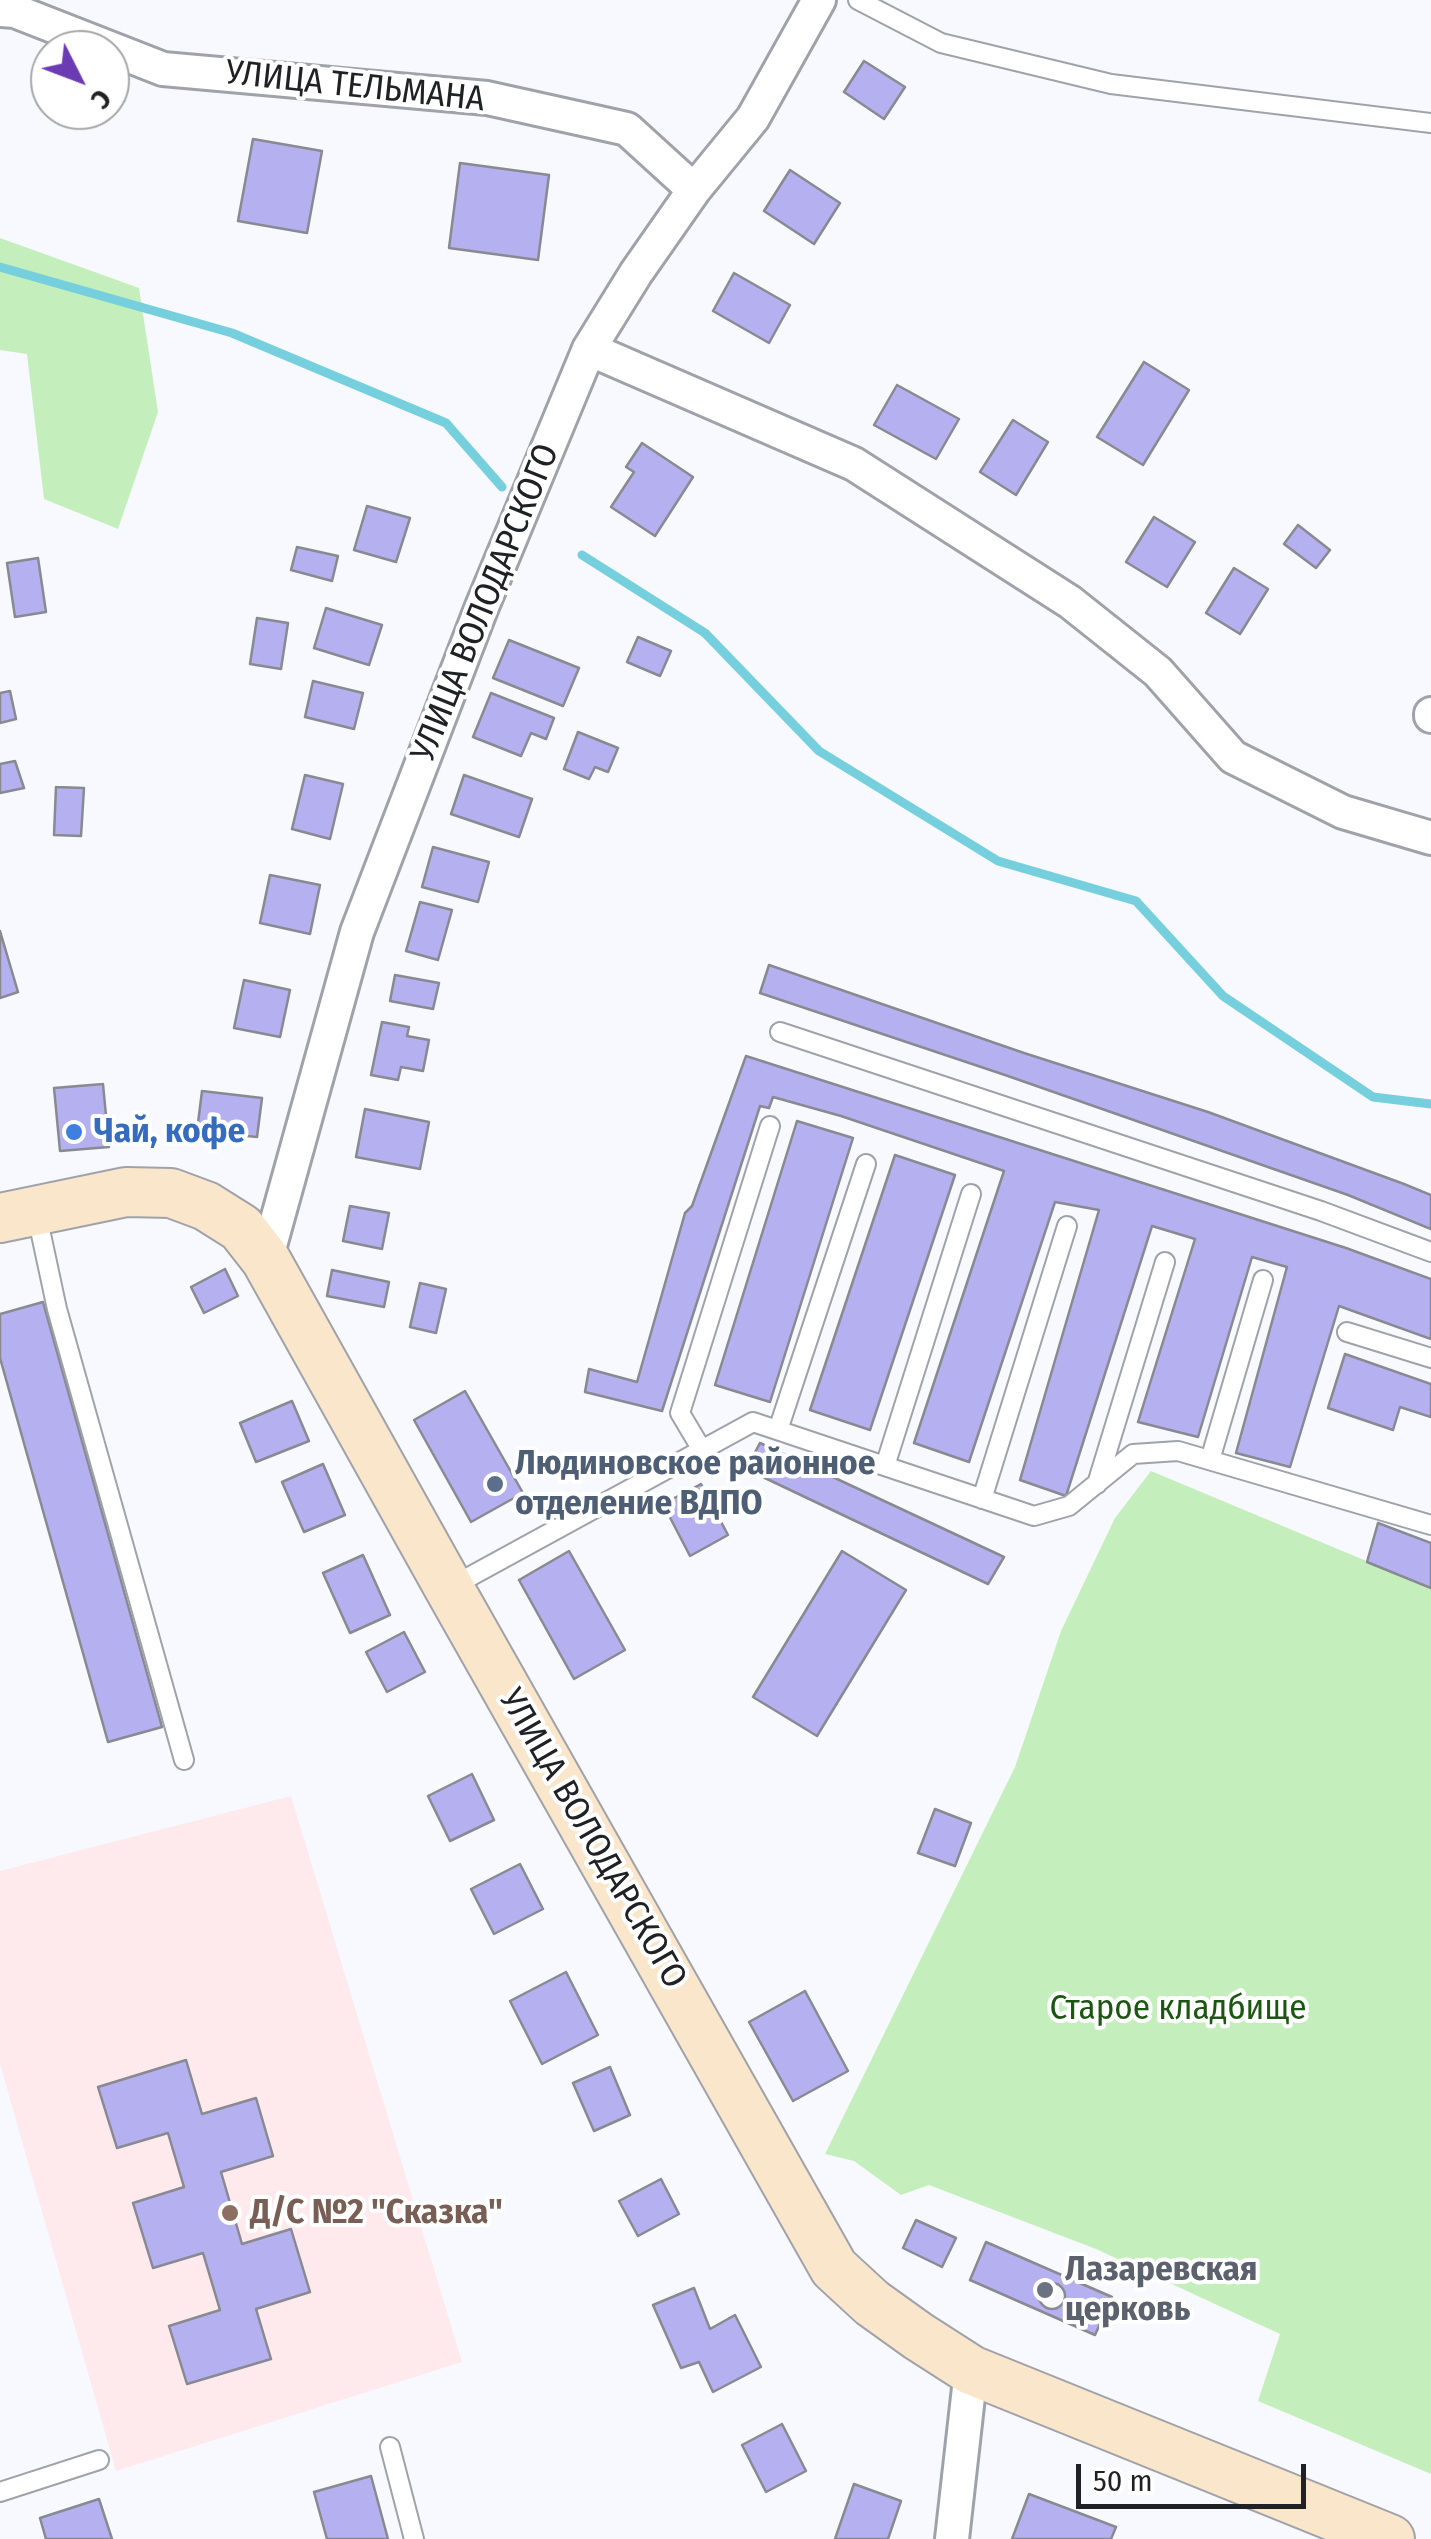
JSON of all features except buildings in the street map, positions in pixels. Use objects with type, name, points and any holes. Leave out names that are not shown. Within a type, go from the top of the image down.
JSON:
[{"type":"street","name":"УЛИЦА ВОЛОДАРСКОГО","points":[[266,1260],[357,932],[481,608],[589,349],[636,272],[694,190],[753,118],[819,0]]},
{"type":"street","name":"УЛИЦА ТЕЛЬМАНА","points":[[0,10],[15,11],[162,69],[488,98],[626,128],[694,190]]},
{"type":"street","points":[[589,349],[854,464],[1070,602],[1158,672],[1233,757],[1342,812],[1431,838]]},
{"type":"street","name":"УЛИЦА ВОЛОДАРСКОГО","points":[[18,1214],[126,1192],[171,1193],[206,1206],[240,1228],[266,1260],[834,2268],[872,2303],[971,2370],[1390,2539]]},
{"type":"street","points":[[952,2539],[971,2370]]},
{"type":"lane","points":[[858,0],[941,44],[1111,84],[1431,123]]},
{"type":"lane","points":[[780,1032],[1321,1211],[1431,1252]]},
{"type":"lane","points":[[702,1450],[680,1413],[770,1126]]},
{"type":"lane","points":[[778,1430],[866,1164]]},
{"type":"lane","points":[[885,1466],[971,1194]]},
{"type":"lane","points":[[18,1214],[57,1309],[184,1760]]},
{"type":"lane","points":[[982,1499],[1068,1226]]},
{"type":"lane","points":[[1097,1484],[1164,1262]]},
{"type":"lane","points":[[1210,1460],[1262,1280]]},
{"type":"lane","points":[[1347,1332],[1431,1358]]},
{"type":"lane","points":[[449,1588],[753,1422],[1034,1516],[1069,1506],[1132,1454],[1178,1451],[1431,1525]]},
{"type":"lane","points":[[390,2448],[414,2539]]},
{"type":"lane","points":[[0,2492],[98,2460]]},
{"type":"shaded area","name":"Д/С №2 \"Сказка\"","points":[[291,1796],[462,2362],[116,2471],[0,2064],[0,1871]]},
{"type":"green space","points":[[0,238],[139,288],[158,412],[118,529],[44,499],[27,354],[0,350]]},
{"type":"green space","name":"Старое кладбище","points":[[1151,1471],[1431,1588],[1431,2474],[1258,2401],[1280,2334],[1096,2249],[929,2185],[901,2195],[854,2161],[825,2154],[1015,1767],[1061,1631],[1115,1518]]},
{"type":"waterway","points":[[0,267],[232,333],[446,423],[502,487]]},
{"type":"waterway","points":[[582,555],[705,633],[819,751],[998,861],[1136,901],[1223,996],[1373,1097],[1431,1104]]},
{"type":"place","name":"Чай, кофе","points":[[74,1132]]},
{"type":"place","name":"Людиновское районное отделение ВДПО","points":[[495,1484]]},
{"type":"place","name":"Д/С №2 \"Сказка\"","points":[[230,2213]]},
{"type":"place","name":"Лазаревская церковь","points":[[1045,2290]]}]
